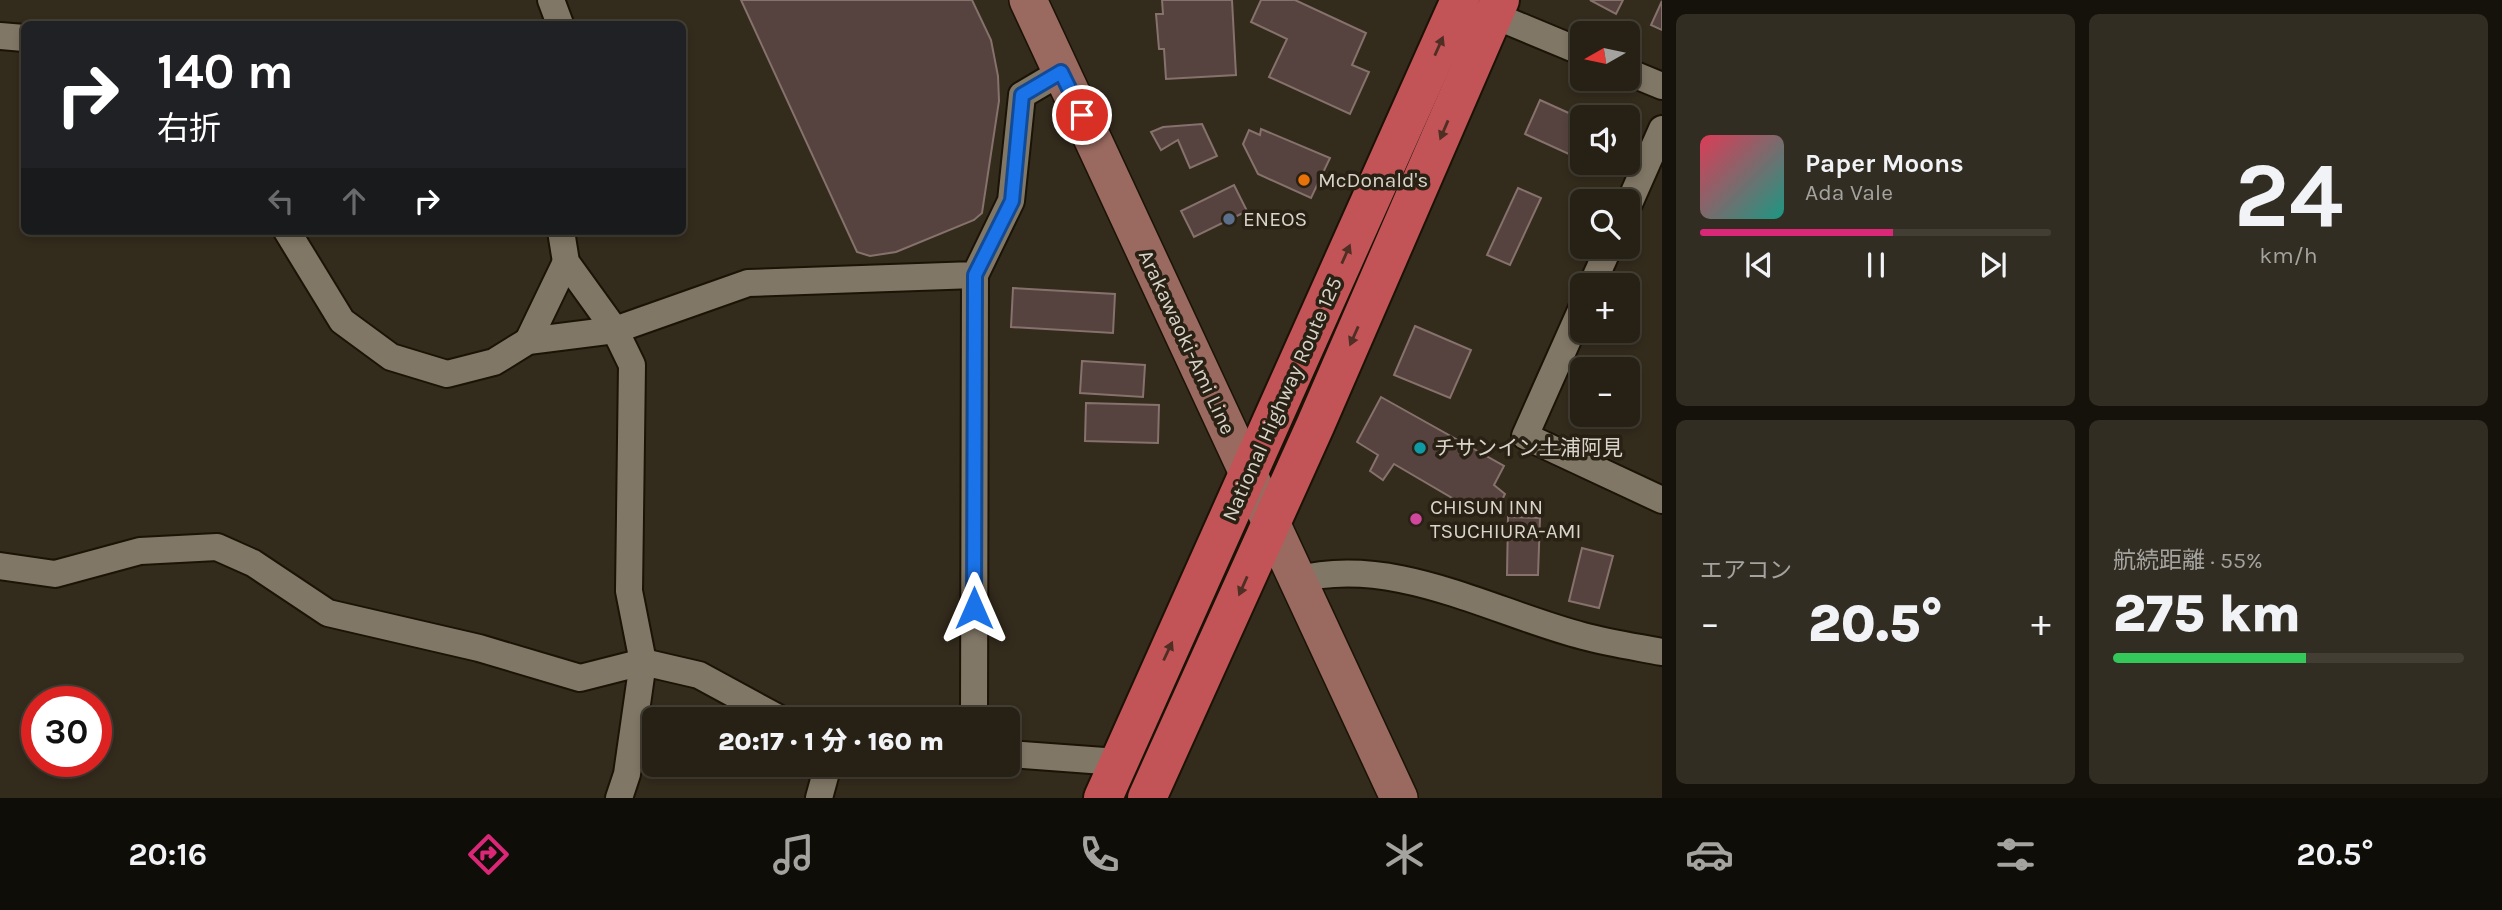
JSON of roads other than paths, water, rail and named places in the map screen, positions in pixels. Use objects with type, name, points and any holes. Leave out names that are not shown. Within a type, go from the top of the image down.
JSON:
[{"type":"highway","name":"National Highway Route 125","points":[[1103,798],[1249,473],[1484,5]]},
{"type":"highway","name":"National Highway Route 125","points":[[1147,798],[1271,524],[1484,5]]},
{"type":"main road","name":"Arakawaoki-Ami Line","points":[[1028,0],[1399,798]]},
{"type":"street","points":[[551,0],[559,21]]},
{"type":"street","points":[[1484,5],[1570,46]]},
{"type":"street","points":[[0,36],[21,38]]},
{"type":"street","points":[[974,707],[975,275],[1012,201],[1022,95],[1061,72]]},
{"type":"street","points":[[1640,77],[1662,86]]},
{"type":"street","points":[[1636,189],[1662,129]]},
{"type":"street","points":[[289,235],[342,321],[391,356],[447,374],[494,362],[528,341],[615,330],[748,283],[975,275]]},
{"type":"street","points":[[562,235],[566,262],[615,330],[632,365],[629,591],[643,662],[627,774],[619,798]]},
{"type":"street","points":[[528,341],[566,262]]},
{"type":"street","points":[[1570,335],[1525,436],[1662,500]]},
{"type":"street","points":[[0,566],[55,574],[140,551],[217,547],[253,563],[328,613],[479,648],[580,678],[643,662],[699,675],[758,707]]},
{"type":"street","points":[[1296,580],[1324,572],[1347,571],[1437,588],[1583,636],[1662,652]]},
{"type":"street","points":[[1020,755],[1118,762]]},
{"type":"street","points":[[819,798],[825,777]]},
{"type":"place","name":"McDonald's","points":[[1304,180]]},
{"type":"place","name":"ENEOS","points":[[1229,219]]},
{"type":"place","name":"チサンイン土浦阿見","points":[[1420,448]]},
{"type":"place","name":"CHISUN INN TSUCHIURA-AMI","points":[[1416,519]]}]
